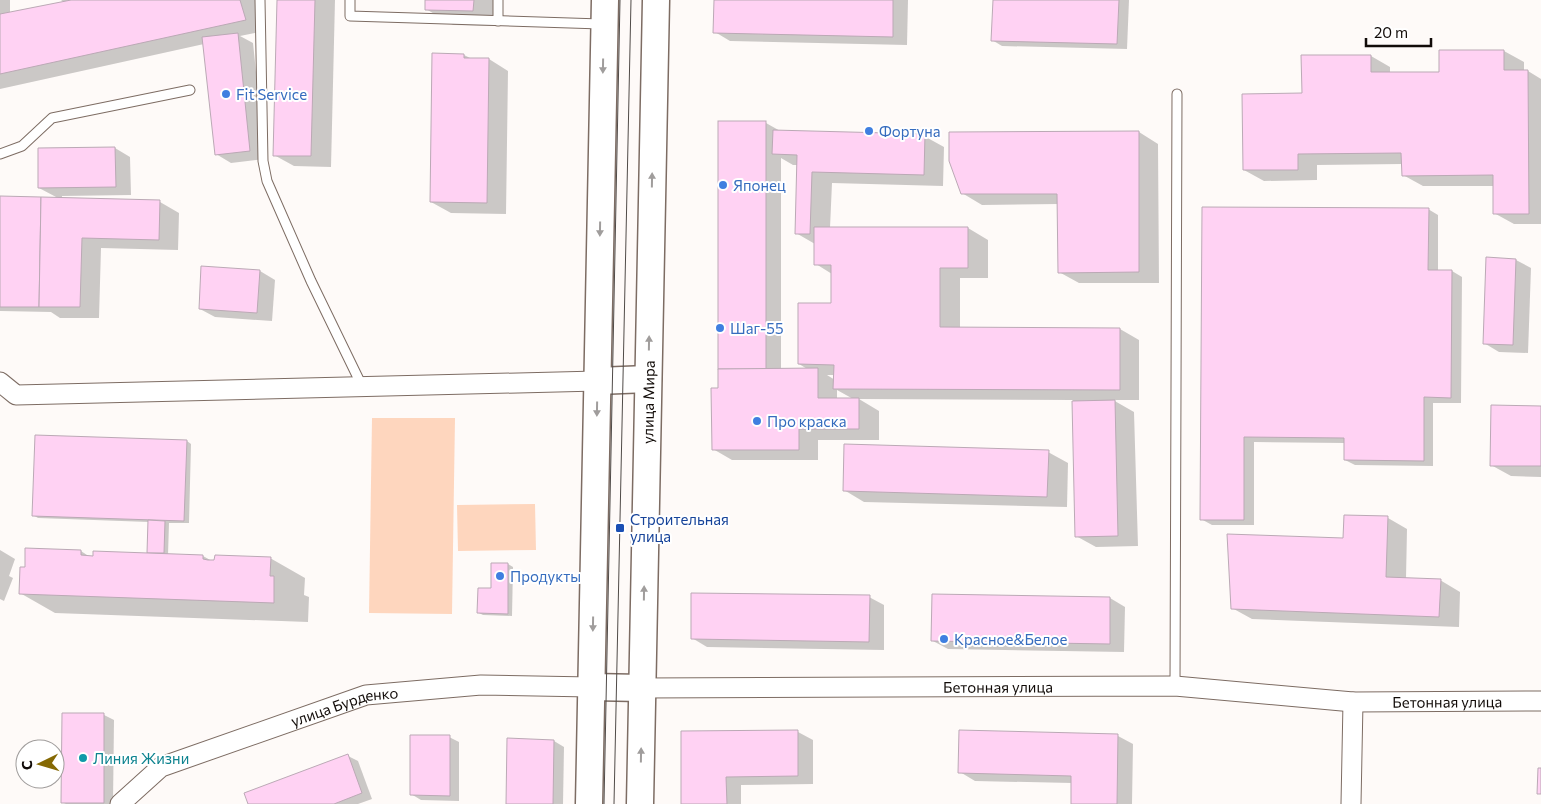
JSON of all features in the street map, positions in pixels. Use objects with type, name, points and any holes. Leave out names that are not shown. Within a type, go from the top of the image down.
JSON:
[{"type":"street","name":"улица Мира","points":[[640,804],[656,0]]},
{"type":"street","points":[[589,804],[604,12]]},
{"type":"street","points":[[0,382],[16,395],[648,379]]},
{"type":"street","name":"улица Бурденко","points":[[120,804],[161,767],[366,695],[481,685],[591,687]]},
{"type":"street","name":"Бетонная улица","points":[[642,688],[1175,686],[1353,702],[1541,701]]},
{"type":"street","points":[[591,687],[642,688]]},
{"type":"street","points":[[1351,804],[1353,702]]},
{"type":"lane","points":[[260,0],[263,162],[267,181],[311,281],[362,386]]},
{"type":"lane","points":[[350,0],[350,16],[498,20],[604,12]]},
{"type":"lane","points":[[498,0],[498,20]]},
{"type":"lane","points":[[0,154],[22,146],[52,118],[190,90]]},
{"type":"lane","points":[[1175,686],[1178,94]]},
{"type":"shaded area","points":[[372,418],[455,418],[452,614],[369,613]]},
{"type":"shaded area","points":[[535,504],[536,550],[458,551],[457,505]]},
{"type":"building","points":[[71,0],[240,0],[246,20],[0,74],[0,14]]},
{"type":"building","points":[[277,0],[315,0],[311,156],[273,156]]},
{"type":"building","points":[[425,0],[474,0],[473,11],[425,10]]},
{"type":"building","points":[[714,0],[893,0],[893,37],[713,33]]},
{"type":"building","points":[[993,0],[1119,0],[1117,44],[991,41]]},
{"type":"building","name":"Fit Service","points":[[238,33],[250,151],[215,155],[202,37]]},
{"type":"building","points":[[1439,50],[1504,50],[1504,70],[1528,70],[1529,214],[1493,214],[1493,175],[1402,176],[1401,153],[1298,154],[1298,170],[1243,170],[1242,94],[1302,93],[1301,55],[1371,55],[1371,72],[1439,72]]},
{"type":"building","points":[[432,53],[464,54],[464,58],[489,58],[487,203],[430,202]]},
{"type":"building","points":[[718,121],[766,121],[766,369],[718,369]]},
{"type":"building","points":[[773,130],[925,134],[924,175],[812,172],[810,234],[795,234],[797,155],[772,154]]},
{"type":"building","points":[[1139,131],[1139,272],[1058,273],[1057,194],[961,194],[949,161],[949,132]]},
{"type":"building","points":[[115,147],[116,187],[38,188],[38,148]]},
{"type":"building","points":[[0,196],[41,197],[39,307],[0,307]]},
{"type":"building","points":[[41,197],[160,200],[159,240],[82,238],[80,307],[39,307]]},
{"type":"building","points":[[1202,207],[1429,208],[1428,270],[1452,270],[1451,398],[1424,397],[1424,461],[1344,460],[1344,438],[1244,437],[1244,520],[1200,520]]},
{"type":"building","points":[[814,227],[968,227],[968,268],[940,268],[940,327],[1120,328],[1120,390],[833,389],[834,365],[798,364],[798,303],[831,303],[831,265],[814,265]]},
{"type":"building","points":[[1486,257],[1516,259],[1513,345],[1483,344]]},
{"type":"building","points":[[201,266],[260,270],[257,313],[199,309]]},
{"type":"building","points":[[818,368],[818,398],[859,398],[859,429],[799,429],[799,450],[712,450],[711,388],[718,388],[718,369]]},
{"type":"building","points":[[1115,400],[1118,536],[1075,537],[1072,401]]},
{"type":"building","points":[[1491,405],[1541,406],[1541,466],[1490,466]]},
{"type":"building","points":[[35,435],[187,440],[184,521],[32,516]]},
{"type":"building","points":[[844,444],[1049,450],[1047,497],[843,491]]},
{"type":"building","points":[[1344,515],[1388,516],[1386,577],[1441,579],[1439,617],[1231,609],[1227,534],[1343,538]]},
{"type":"building","points":[[148,520],[165,521],[164,553],[147,553]]},
{"type":"building","points":[[25,548],[81,550],[81,555],[93,556],[93,551],[203,555],[203,559],[208,560],[214,560],[215,555],[271,557],[270,576],[274,576],[274,603],[19,594],[20,567],[25,567]]},
{"type":"building","name":"Продукты","points":[[491,563],[508,563],[508,614],[477,613],[478,588],[491,588]]},
{"type":"building","points":[[691,593],[870,595],[869,642],[691,639]]},
{"type":"building","points":[[932,594],[1110,597],[1110,644],[931,641]]},
{"type":"building","name":"Линия Жизни","points":[[62,713],[104,713],[104,803],[61,803],[61,789],[65,789],[65,739],[62,739]]},
{"type":"building","points":[[798,730],[798,776],[726,777],[727,804],[681,804],[681,731]]},
{"type":"building","points":[[959,730],[1118,734],[1117,804],[1071,804],[1071,776],[958,773]]},
{"type":"building","points":[[410,735],[450,735],[450,796],[410,795]]},
{"type":"building","points":[[507,738],[554,740],[553,804],[506,804]]},
{"type":"building","points":[[348,754],[362,793],[334,804],[248,804],[244,793]]},
{"type":"building","points":[[1538,768],[1541,768],[1541,794],[1537,794]]},
{"type":"tram line","points":[[604,804],[620,0]]},
{"type":"tram line","points":[[614,804],[631,0]]},
{"type":"place","name":"Fit Service","points":[[226,94]]},
{"type":"place","name":"Фортуна","points":[[869,131]]},
{"type":"place","name":"Японец","points":[[723,185]]},
{"type":"place","name":"Шаг-55","points":[[720,328]]},
{"type":"place","name":"Про краска","points":[[757,421]]},
{"type":"place","name":"Строительная улица","points":[[620,528]]},
{"type":"place","name":"Продукты","points":[[500,576]]},
{"type":"place","name":"Красное&Белое","points":[[944,639]]},
{"type":"place","name":"Линия Жизни","points":[[83,758]]}]
